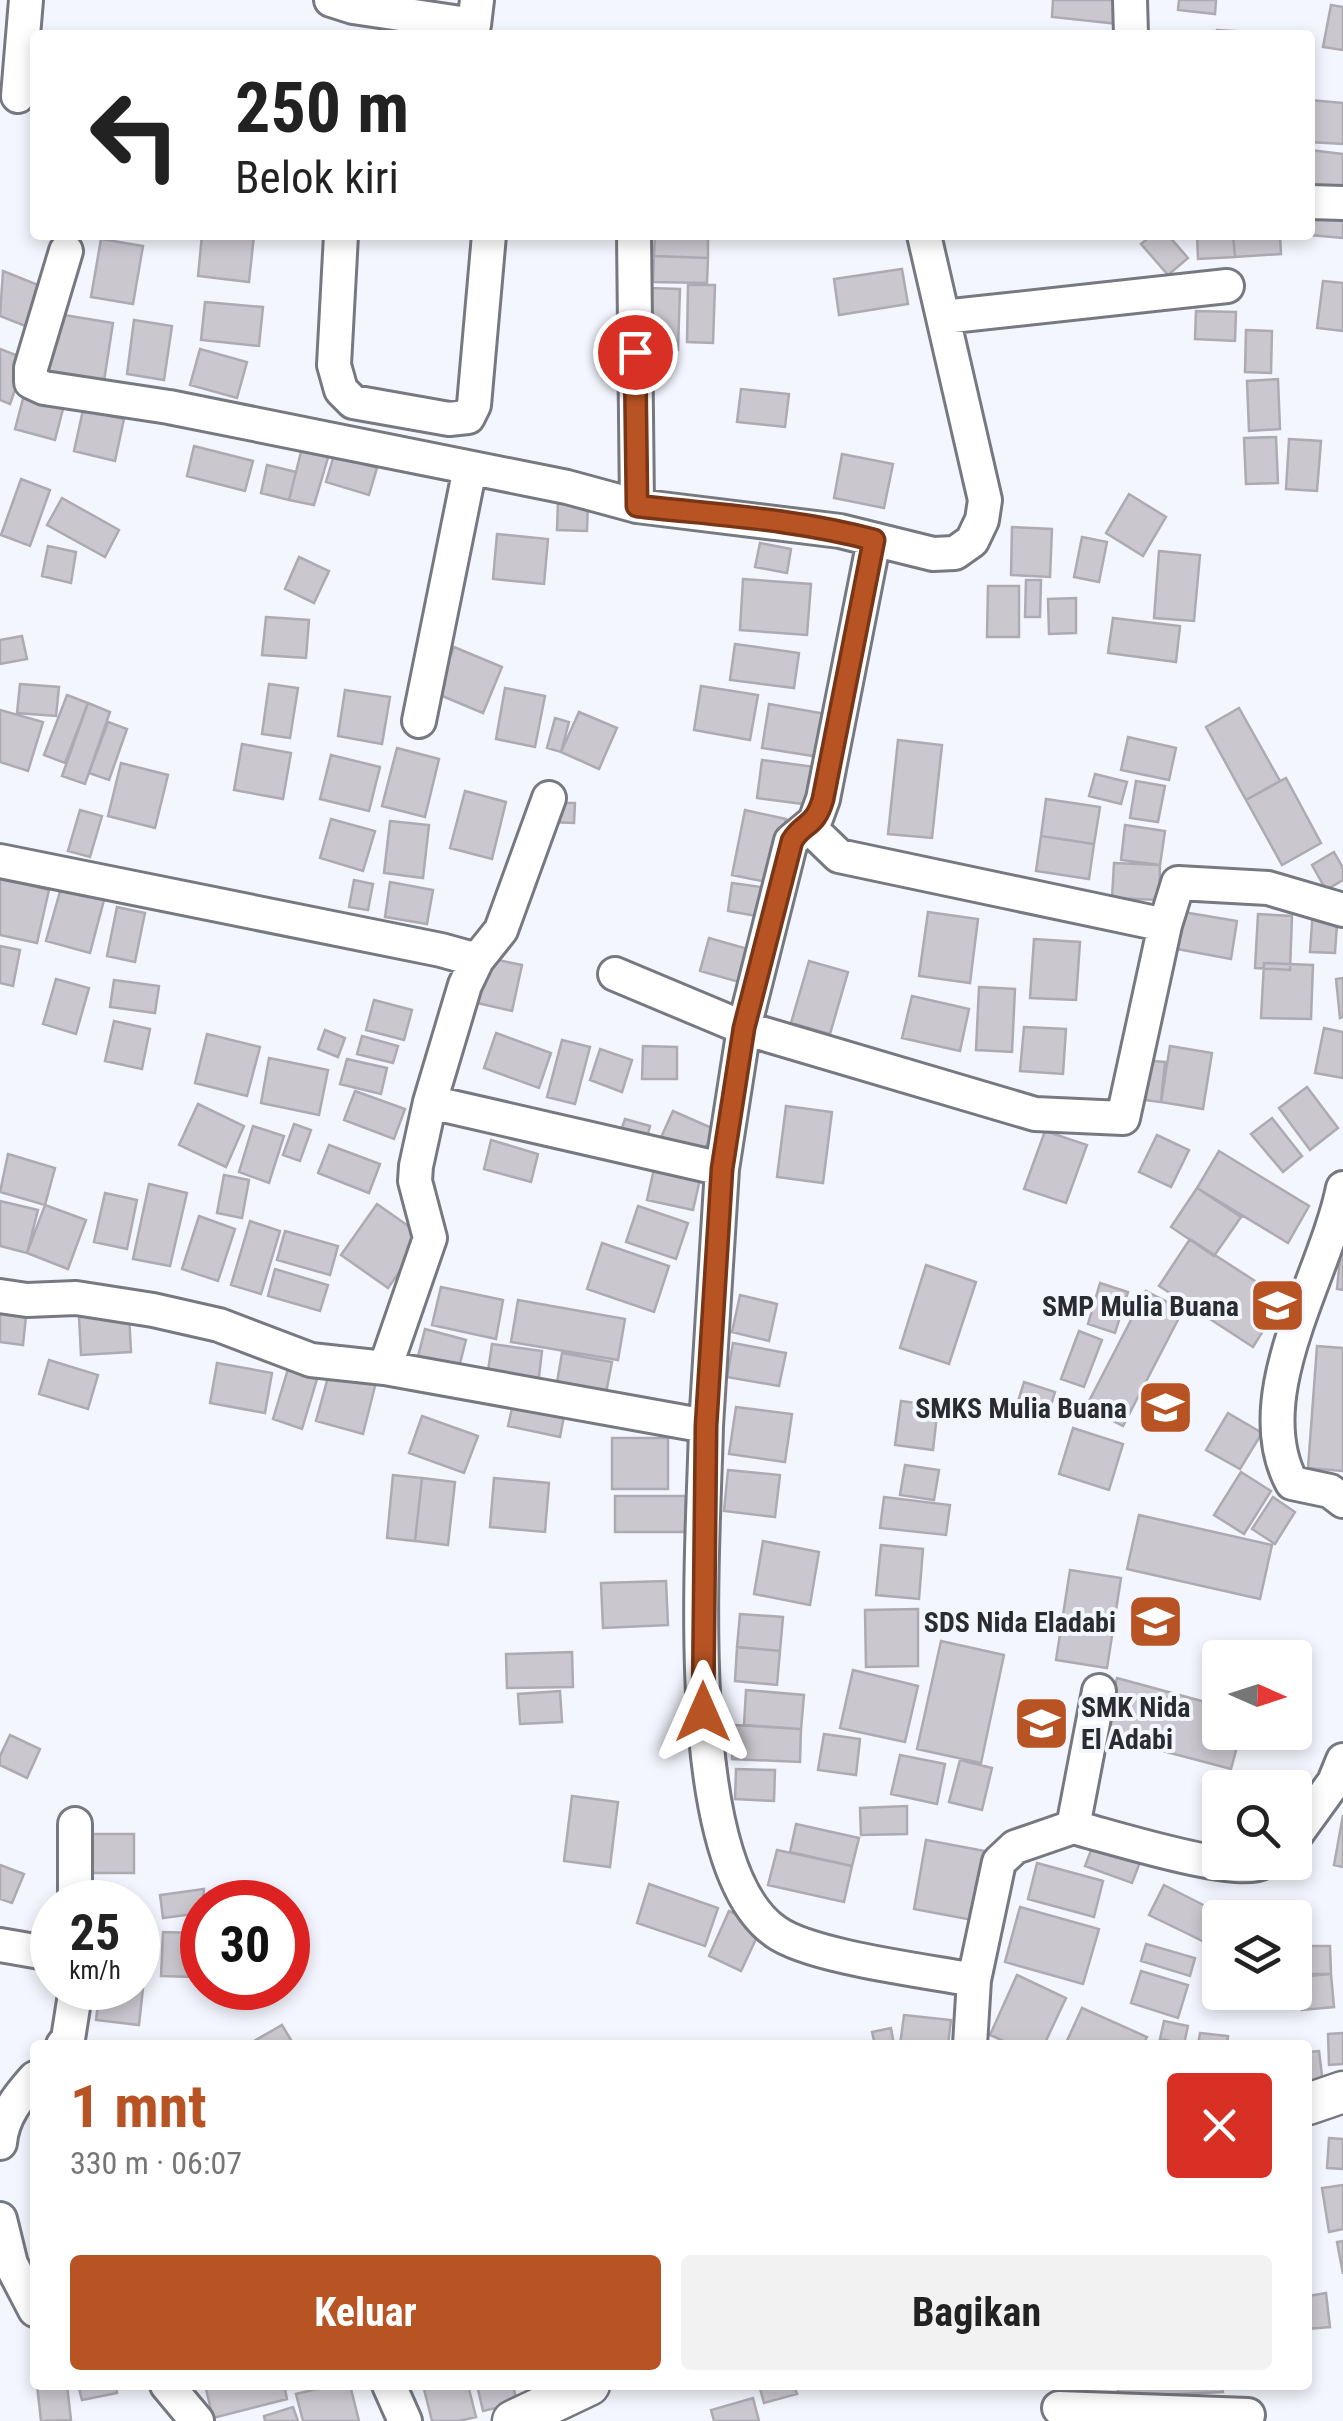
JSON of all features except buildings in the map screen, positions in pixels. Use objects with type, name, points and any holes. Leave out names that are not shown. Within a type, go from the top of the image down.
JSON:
[{"type":"street","points":[[18,96],[26,0]]},
{"type":"street","points":[[1130,0],[1130,30]]},
{"type":"street","points":[[345,14],[483,20]]},
{"type":"street","points":[[1315,202],[1343,203]]},
{"type":"street","points":[[340,240],[334,365],[341,390],[352,402],[449,419],[468,417],[474,405],[489,240]]},
{"type":"street","points":[[634,240],[637,506]]},
{"type":"street","points":[[66,251],[31,368],[31,382],[44,388],[169,406],[637,506],[784,522],[933,554],[955,553],[972,541],[982,520],[985,500],[925,240]]},
{"type":"street","points":[[943,317],[1227,286]]},
{"type":"street","points":[[419,721],[470,468]]},
{"type":"street","points":[[874,540],[823,799],[818,815],[792,841],[744,1028],[722,1169],[706,1426],[704,1731],[708,1770],[726,1851],[745,1897],[775,1932],[802,1946],[974,1980]]},
{"type":"street","points":[[384,1368],[430,1238],[415,1180],[430,1102],[465,984],[477,960],[501,930],[548,798]]},
{"type":"street","points":[[809,826],[839,856],[1165,925]]},
{"type":"street","points":[[0,861],[477,960]]},
{"type":"street","points":[[616,974],[744,1028],[1035,1114],[1123,1118],[1165,925],[1178,883],[1268,888],[1343,910]]},
{"type":"street","points":[[430,1102],[722,1169]]},
{"type":"street","points":[[1343,1188],[1278,1387],[1280,1462],[1292,1483],[1330,1491],[1343,1501]]},
{"type":"street","points":[[0,1296],[27,1300],[76,1298],[152,1310],[219,1325],[311,1360],[384,1368],[706,1426]]},
{"type":"street","points":[[1073,1827],[1099,1692]]},
{"type":"street","points":[[1312,1812],[1334,1782],[1343,1760]]},
{"type":"street","points":[[74,1880],[75,1824]]},
{"type":"street","points":[[970,2040],[974,1980],[999,1862],[1015,1847],[1073,1827],[1202,1860]]},
{"type":"street","points":[[0,1945],[30,1950]]},
{"type":"street","points":[[68,2040],[73,2010]]},
{"type":"street","points":[[0,2143],[1,2128],[30,2084]]},
{"type":"street","points":[[1312,2103],[1343,2092]]},
{"type":"street","points":[[0,2219],[11,2264],[30,2300]]},
{"type":"street","points":[[170,2390],[197,2421]]},
{"type":"street","points":[[391,2390],[405,2421]]},
{"type":"street","points":[[513,2421],[578,2390]]},
{"type":"street","points":[[1059,2405],[1248,2415]]},
{"type":"place","name":"SMP Mulia Buana","points":[[1278,1306]]},
{"type":"place","name":"SMKS Mulia Buana","points":[[1166,1408]]},
{"type":"place","name":"SDS Nida Eladabi","points":[[1155,1622]]},
{"type":"place","name":"SMK Nida El Adabi","points":[[1042,1723]]},
{"type":"route","points":[[635,352],[637,506],[784,522],[874,540],[823,799],[814,821],[792,841],[744,1028],[722,1169],[706,1426],[703,1712]]}]
